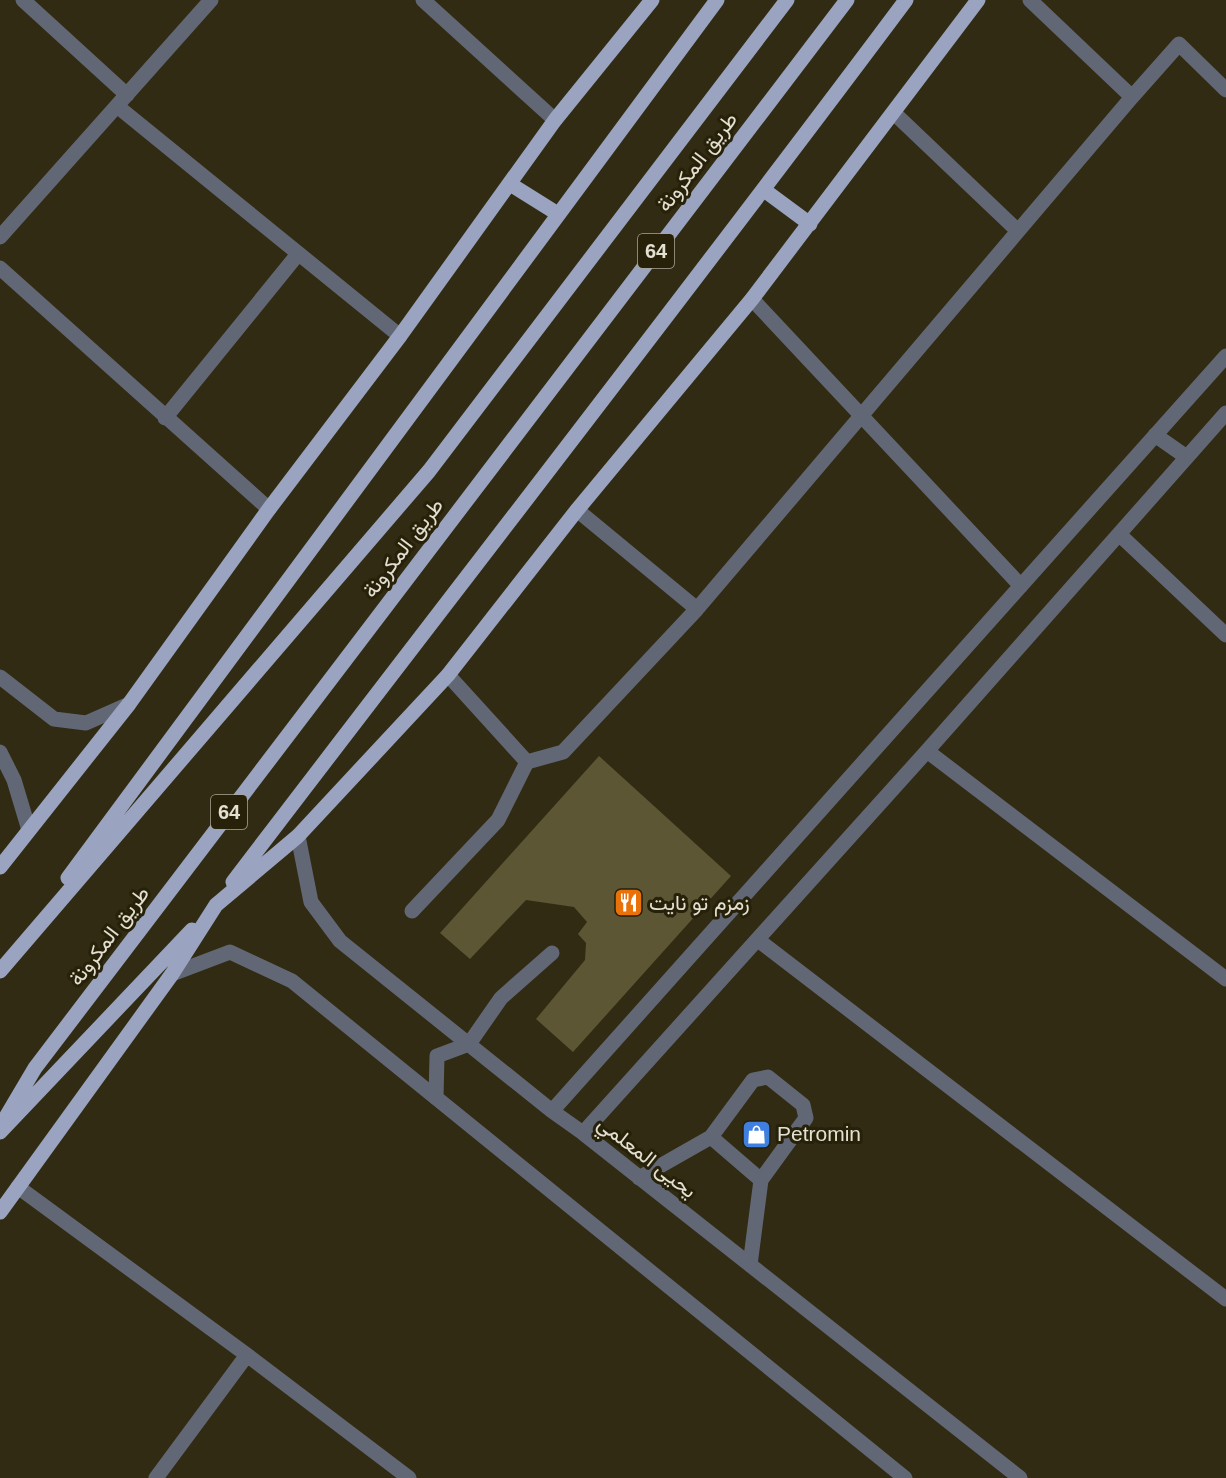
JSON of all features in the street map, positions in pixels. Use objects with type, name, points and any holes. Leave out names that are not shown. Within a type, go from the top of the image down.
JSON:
[{"type":"main road","points":[[0,867],[129,704],[269,509],[400,336],[555,120],[652,0]]},
{"type":"main road","points":[[0,971],[717,0]]},
{"type":"main road","name":"طريق المكرونة","points":[[0,971],[429,471],[787,0]]},
{"type":"main road","name":"طريق المكرونة","points":[[0,1127],[35,1068],[847,0]]},
{"type":"main road","points":[[0,1212],[172,974],[216,905],[565,446],[764,190],[906,0]]},
{"type":"main road","points":[[0,1132],[216,905],[298,836],[448,675],[578,510],[752,298],[978,0]]},
{"type":"main road","points":[[510,184],[558,214]]},
{"type":"main road","points":[[764,190],[810,224]]},
{"type":"street","points":[[23,0],[122,100],[298,254],[400,336]]},
{"type":"street","points":[[0,237],[211,0]]},
{"type":"street","points":[[1030,0],[1132,97]]},
{"type":"street","points":[[431,3],[555,120]]},
{"type":"street","points":[[412,911],[498,820],[527,762],[562,752],[697,609],[1179,44],[1226,90]]},
{"type":"street","points":[[894,112],[1018,231]]},
{"type":"street","points":[[165,418],[298,254]]},
{"type":"street","points":[[0,268],[269,509]]},
{"type":"street","points":[[752,298],[1021,586]]},
{"type":"street","points":[[552,1111],[1226,356]]},
{"type":"street","points":[[583,1133],[927,752],[1119,535],[1185,456],[1226,413]]},
{"type":"street","points":[[1155,435],[1185,456]]},
{"type":"street","points":[[578,510],[697,609]]},
{"type":"street","points":[[1119,535],[1226,635]]},
{"type":"street","points":[[448,675],[527,762]]},
{"type":"street","points":[[0,677],[54,719],[86,723],[129,704]]},
{"type":"street","points":[[0,752],[14,780],[29,830]]},
{"type":"street","points":[[927,752],[1226,979]]},
{"type":"street","name":"يحيى المعلمي","points":[[298,836],[311,902],[340,941],[552,1111],[583,1133],[1020,1478]]},
{"type":"street","points":[[758,940],[1226,1299]]},
{"type":"street","points":[[172,974],[230,952],[292,981],[905,1478]]},
{"type":"street","points":[[436,1098],[437,1056],[469,1044],[501,998],[552,953]]},
{"type":"street","points":[[639,1178],[711,1137],[753,1080],[768,1077],[803,1105],[806,1118],[761,1180],[750,1264]]},
{"type":"street","points":[[711,1137],[761,1180]]},
{"type":"street","points":[[18,1187],[247,1354],[410,1478]]},
{"type":"street","points":[[156,1478],[247,1354]]},
{"type":"building","name":"زمزم تو نايت","points":[[599,756],[731,876],[573,1052],[536,1019],[585,960],[586,943],[578,934],[587,922],[574,907],[526,900],[470,959],[440,933]]},
{"type":"place","name":"زمزم تو نايت","points":[[628,903]]},
{"type":"place","name":"Petromin","points":[[756,1134]]}]
